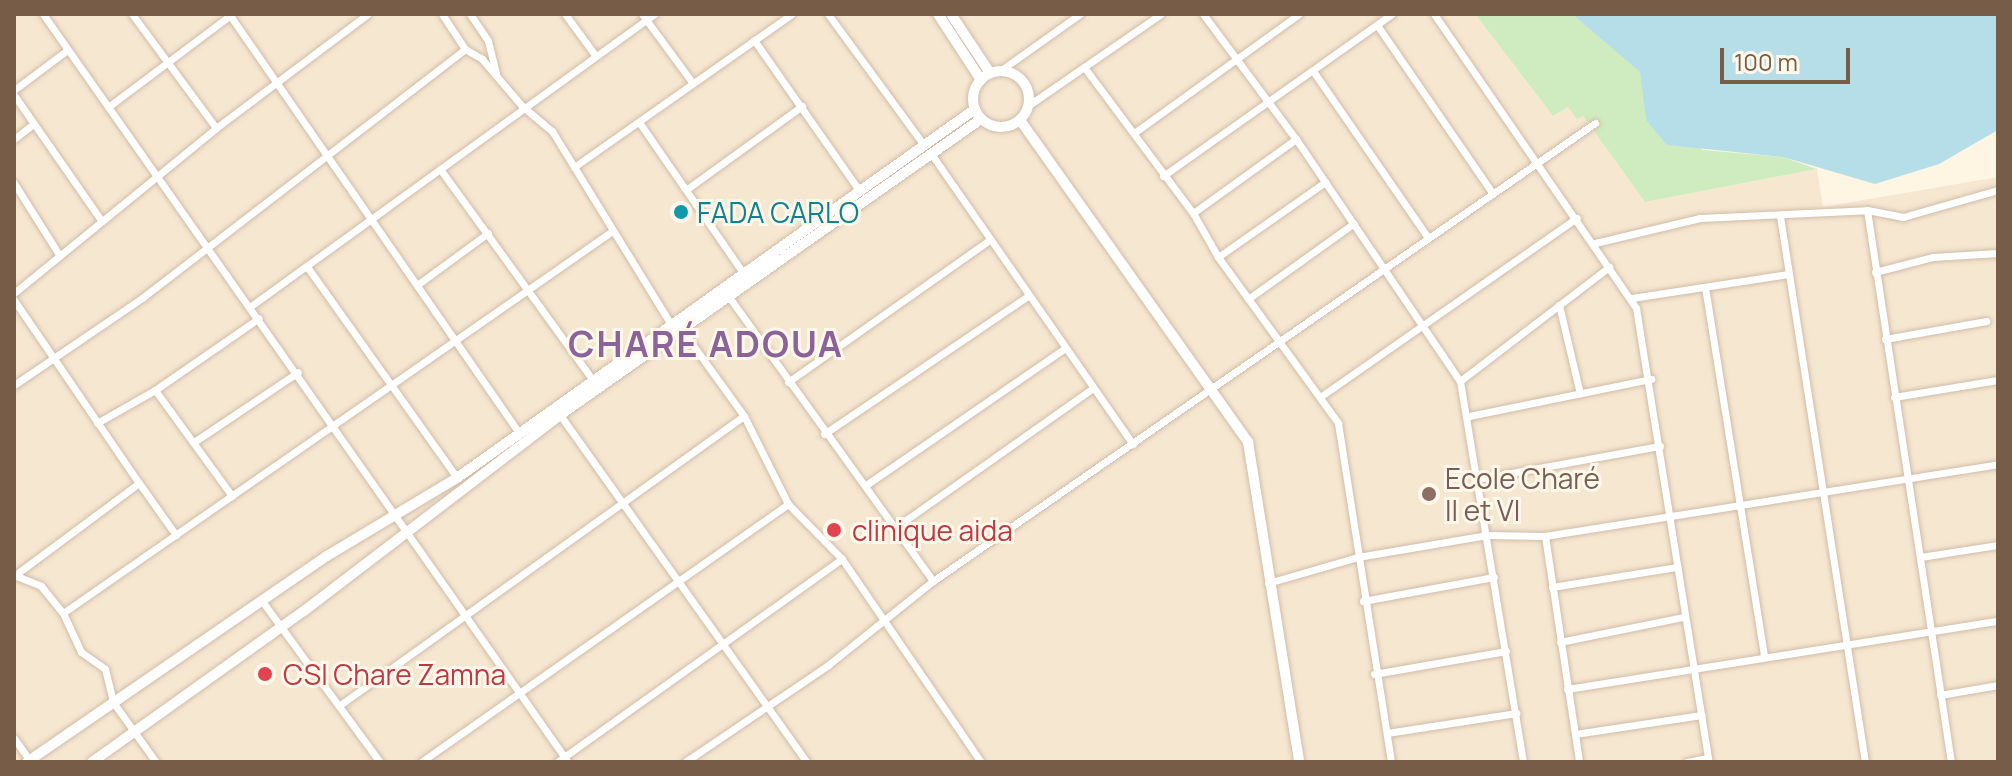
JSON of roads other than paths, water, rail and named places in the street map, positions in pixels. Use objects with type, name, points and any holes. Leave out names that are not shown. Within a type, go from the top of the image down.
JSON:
[{"type":"street","points":[[43,14],[66,51],[398,513],[563,760],[842,559]]},
{"type":"street","points":[[132,14],[216,128]]},
{"type":"street","points":[[108,107],[230,14],[276,85],[519,433]]},
{"type":"street","points":[[14,293],[216,128],[368,14]]},
{"type":"street","points":[[442,14],[465,49],[496,73],[522,106],[552,131],[611,232],[670,323],[682,330],[744,416],[788,504],[842,559],[981,762]]},
{"type":"street","points":[[470,14],[488,41],[496,73]]},
{"type":"street","points":[[565,14],[595,55]]},
{"type":"street","points":[[251,306],[308,268],[644,17],[655,14]]},
{"type":"street","points":[[574,167],[792,14]]},
{"type":"street","points":[[828,14],[924,145]]},
{"type":"street","points":[[938,14],[990,74],[1025,83],[1029,105]]},
{"type":"street","points":[[951,14],[990,74]]},
{"type":"street","points":[[1080,14],[990,74],[973,93],[978,114],[1003,127],[1020,120],[1029,105],[1161,14]]},
{"type":"street","points":[[1203,14],[1270,101],[1460,381],[1469,416],[1523,762]]},
{"type":"street","points":[[1134,133],[1299,14]]},
{"type":"street","points":[[1163,176],[1392,14]]},
{"type":"street","points":[[1434,14],[1632,298],[1651,379],[1683,617],[1708,760],[1687,762]]},
{"type":"street","points":[[644,17],[692,82]]},
{"type":"street","points":[[1377,25],[1491,191]]},
{"type":"street","points":[[754,40],[859,190]]},
{"type":"street","points":[[14,385],[142,298],[324,154],[465,49]]},
{"type":"street","points":[[66,51],[14,92],[101,220]]},
{"type":"street","points":[[1084,67],[1193,213],[1218,257],[1343,433],[1363,601],[1391,762]]},
{"type":"street","points":[[1313,71],[1428,238]]},
{"type":"street","points":[[687,189],[802,106]]},
{"type":"street","points":[[14,738],[29,761],[262,601],[457,478],[859,190],[924,145],[978,114]]},
{"type":"street","points":[[92,762],[281,626],[560,415],[932,155],[978,114]]},
{"type":"street","points":[[1020,120],[1248,442],[1268,583],[1299,762]]},
{"type":"street","points":[[639,122],[743,273]]},
{"type":"street","points":[[685,762],[764,705],[828,665],[933,581],[1428,238],[1491,191],[1595,123]]},
{"type":"street","points":[[14,139],[33,124]]},
{"type":"street","points":[[1193,213],[1296,139]]},
{"type":"street","points":[[932,155],[988,241],[1133,444]]},
{"type":"street","points":[[440,169],[593,380]]},
{"type":"street","points":[[1218,257],[1325,182]]},
{"type":"street","points":[[14,183],[60,256]]},
{"type":"street","points":[[1595,243],[1697,218],[1867,210],[1903,217],[1998,190]]},
{"type":"street","points":[[1867,210],[1951,762]]},
{"type":"street","points":[[1780,216],[1826,489],[1865,762]]},
{"type":"street","points":[[1320,397],[1577,218]]},
{"type":"street","points":[[1248,299],[1354,223]]},
{"type":"street","points":[[63,613],[611,232]]},
{"type":"street","points":[[417,285],[488,233]]},
{"type":"street","points":[[788,382],[988,241]]},
{"type":"street","points":[[1875,272],[1933,257],[1998,253]]},
{"type":"street","points":[[1460,381],[1609,267]]},
{"type":"street","points":[[308,268],[457,478]]},
{"type":"street","points":[[1632,298],[1788,274]]},
{"type":"street","points":[[1705,287],[1764,657]]},
{"type":"street","points":[[824,434],[1028,296]]},
{"type":"street","points":[[729,297],[824,434],[866,485],[933,581]]},
{"type":"street","points":[[14,300],[176,535]]},
{"type":"street","points":[[1559,305],[1580,394]]},
{"type":"street","points":[[97,423],[155,390],[259,318]]},
{"type":"street","points":[[1885,339],[1986,321]]},
{"type":"street","points":[[866,485],[1065,348]]},
{"type":"street","points":[[194,442],[298,372]]},
{"type":"street","points":[[1469,416],[1651,379]]},
{"type":"street","points":[[1894,397],[1998,380]]},
{"type":"street","points":[[896,527],[1093,388]]},
{"type":"street","points":[[155,390],[232,496]]},
{"type":"street","points":[[560,415],[807,762]]},
{"type":"street","points":[[340,705],[744,416]]},
{"type":"street","points":[[1478,479],[1660,446]]},
{"type":"street","points":[[1268,583],[1358,557],[1487,535],[1545,536],[1741,501],[1907,481],[1998,464]]},
{"type":"street","points":[[139,483],[16,574],[41,586],[63,613],[81,652],[105,669],[113,702],[156,762]]},
{"type":"street","points":[[421,762],[788,504]]},
{"type":"street","points":[[1545,536],[1579,762]]},
{"type":"street","points":[[1921,557],[1998,545]]},
{"type":"street","points":[[1552,587],[1677,567]]},
{"type":"street","points":[[1363,601],[1494,577]]},
{"type":"street","points":[[262,601],[380,762]]},
{"type":"street","points":[[1560,642],[1683,617]]},
{"type":"street","points":[[1567,689],[1931,629],[1998,621]]},
{"type":"street","points":[[1374,674],[1506,651]]},
{"type":"street","points":[[1940,695],[1998,685]]},
{"type":"street","points":[[1387,733],[1516,713]]},
{"type":"street","points":[[1575,734],[1702,715]]},
{"type":"water","points":[[1572,14],[1998,14],[1998,130],[1939,164],[1875,184],[1783,157],[1667,145],[1646,120],[1640,72]]},
{"type":"place","name":"FADA CARLO","points":[[681,212]]},
{"type":"place","name":"Ecole Charé II et VI","points":[[1429,494]]},
{"type":"place","name":"clinique aida","points":[[834,530]]},
{"type":"place","name":"CSI Chare Zamna","points":[[265,674]]},
{"type":"district","name":"CHARÉ ADOUA","points":[[706,344]]}]
